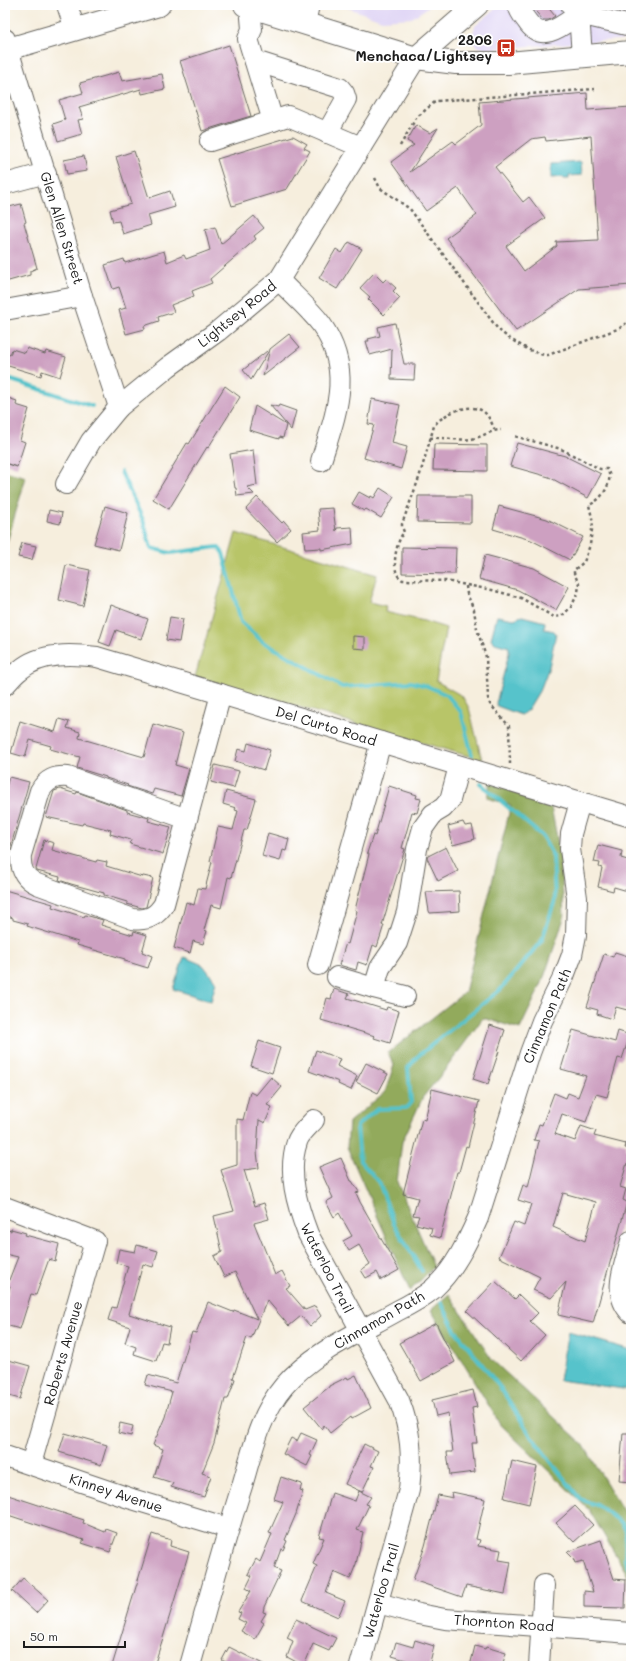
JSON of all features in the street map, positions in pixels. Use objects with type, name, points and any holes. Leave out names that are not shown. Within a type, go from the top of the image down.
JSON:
[{"type":"main road","points":[[6,46],[75,29],[159,5]]},
{"type":"main road","points":[[248,5],[307,14],[416,58],[456,63],[508,63],[631,52]]},
{"type":"main road","points":[[416,58],[470,7]]},
{"type":"street","points":[[67,5],[75,29]]},
{"type":"street","points":[[248,5],[252,29],[248,39],[273,121]]},
{"type":"street","points":[[518,5],[519,10],[532,29],[536,31],[554,32],[575,10]]},
{"type":"street","points":[[575,10],[631,26]]},
{"type":"street","points":[[575,10],[582,56]]},
{"type":"street","name":"Glen Allen Street","points":[[6,46],[46,173],[82,296],[119,407]]},
{"type":"street","name":"Lightsey Road","points":[[66,484],[91,441],[119,407],[168,367],[241,313],[279,280],[416,58]]},
{"type":"street","points":[[255,61],[340,88],[346,99],[327,133]]},
{"type":"street","points":[[210,141],[288,116],[361,147]]},
{"type":"street","points":[[5,184],[46,173]]},
{"type":"street","points":[[279,280],[320,324],[330,340],[336,357],[340,376],[338,408],[321,461]]},
{"type":"street","points":[[5,310],[82,296]]},
{"type":"street","name":"Del Curto Road","points":[[5,685],[20,669],[36,661],[55,656],[74,654],[98,657],[631,817]]},
{"type":"street","points":[[187,819],[68,777],[59,776],[50,779],[44,784],[40,791],[21,856],[20,864],[22,872],[29,880],[37,884],[133,919],[142,920],[152,917],[159,912],[164,904],[221,694]]},
{"type":"street","points":[[318,965],[381,742]]},
{"type":"street","points":[[374,988],[380,968],[397,943],[407,912],[417,849],[423,828],[433,814],[443,808],[450,800],[459,766]]},
{"type":"street","name":"Cinnamon Path","points":[[190,1666],[228,1528],[259,1430],[283,1387],[300,1370],[321,1354],[415,1301],[433,1289],[445,1276],[469,1240],[478,1218],[530,1053],[542,1021],[564,976],[572,955],[576,935],[577,905],[571,834],[580,802]]},
{"type":"street","points":[[337,977],[405,996]]},
{"type":"street","name":"Waterloo Trail","points":[[314,1120],[297,1140],[293,1164],[294,1189],[299,1211],[308,1234],[398,1400],[406,1419],[411,1441],[412,1466],[410,1490],[360,1666]]},
{"type":"street","name":"Roberts Avenue","points":[[5,1207],[95,1241],[31,1464]]},
{"type":"street","points":[[630,1250],[620,1283],[622,1297],[631,1313]]},
{"type":"street","name":"Kinney Avenue","points":[[5,1456],[132,1499],[228,1528]]},
{"type":"street","points":[[539,1666],[544,1585]]},
{"type":"street","name":"Thornton Road","points":[[378,1603],[445,1619],[631,1632]]},
{"type":"path","points":[[400,146],[416,118],[436,101],[595,89]]},
{"type":"path","points":[[375,178],[380,188],[410,209],[497,328],[504,336],[511,340],[541,356],[548,355],[620,328],[631,319]]},
{"type":"path","points":[[495,430],[484,411],[477,409],[461,409],[454,411],[437,422],[434,426],[419,478],[402,524],[404,532],[399,541],[395,568],[399,579],[446,581],[466,586],[484,588],[521,598],[554,617],[562,616],[567,612],[578,593],[579,584],[574,570],[584,562],[592,537],[592,516],[589,506],[596,502],[599,498],[610,480],[610,474],[607,469],[600,469],[561,449],[514,436]]},
{"type":"path","points":[[430,438],[469,439],[481,437],[495,430],[500,430]]},
{"type":"path","points":[[466,586],[466,594],[474,610],[477,629],[486,658],[488,698],[490,704],[509,726],[510,764]]},
{"type":"shaded area","points":[[340,5],[431,5],[412,18],[382,20]]},
{"type":"shaded area","points":[[500,5],[631,5],[631,39],[487,49],[478,47],[473,43],[475,26]]},
{"type":"green space","points":[[5,471],[26,477],[5,549]]},
{"type":"green space","points":[[236,533],[377,575],[369,602],[386,606],[385,612],[446,628],[436,681],[462,696],[469,708],[482,760],[195,677]]},
{"type":"green space","points":[[490,783],[550,802],[561,858],[564,918],[542,983],[520,1029],[483,1018],[423,1097],[402,1142],[397,1182],[434,1267],[410,1291],[347,1147],[349,1122],[385,1092],[394,1065],[388,1053],[465,992],[511,805],[487,798]]},
{"type":"green space","points":[[449,1294],[492,1360],[583,1444],[631,1524],[631,1594],[627,1574],[589,1510],[500,1424],[431,1310]]},
{"type":"water","points":[[581,162],[582,175],[569,176],[569,179],[564,179],[563,177],[551,178],[551,164]]},
{"type":"water","points":[[497,616],[514,619],[522,616],[545,622],[544,629],[554,631],[556,633],[549,667],[541,688],[527,711],[521,715],[497,706],[496,703],[509,653],[509,647],[495,643],[491,639]]},
{"type":"water","points":[[184,957],[203,965],[216,982],[211,1001],[173,989]]},
{"type":"water","points":[[568,1332],[631,1350],[631,1390],[559,1380]]},
{"type":"building","points":[[530,5],[546,5],[555,16],[549,20],[543,20]]},
{"type":"building","points":[[229,45],[251,116],[202,131],[180,61]]},
{"type":"building","points":[[119,72],[122,81],[162,74],[165,89],[142,94],[141,89],[79,107],[83,119],[78,120],[82,134],[58,141],[53,124],[65,120],[59,100],[83,93],[80,83]]},
{"type":"building","points":[[587,93],[588,110],[631,107],[631,285],[579,289],[516,331],[446,238],[477,215],[458,188],[426,211],[391,162],[414,145],[407,141],[416,125],[430,133],[438,128],[410,172],[453,141],[456,144],[481,125],[479,102]],"holes":[[[591,136],[598,240],[556,242],[557,246],[524,271],[506,246],[545,218],[529,197],[523,202],[495,167],[531,139],[545,137],[546,141]]]},
{"type":"building","points":[[293,136],[307,144],[304,148],[310,151],[287,189],[232,206],[217,159]]},
{"type":"building","points":[[134,151],[149,198],[170,191],[175,207],[148,215],[151,225],[123,234],[119,221],[113,222],[110,210],[131,204],[116,157]]},
{"type":"building","points":[[84,156],[87,171],[67,174],[64,160]]},
{"type":"building","points":[[21,204],[26,222],[24,223],[37,268],[30,271],[30,275],[5,282],[5,208]]},
{"type":"building","points":[[254,216],[264,228],[254,236],[256,239],[210,279],[212,283],[192,291],[194,296],[171,305],[174,312],[158,317],[159,321],[144,326],[145,329],[126,334],[119,310],[126,308],[119,287],[113,289],[105,265],[124,259],[125,263],[164,251],[167,262],[184,255],[186,259],[210,250],[205,230],[215,227],[221,244]]},
{"type":"building","points":[[349,242],[362,249],[337,289],[319,278],[336,249],[342,253]]},
{"type":"building","points":[[374,273],[383,282],[386,279],[396,288],[393,291],[400,298],[384,315],[368,299],[370,297],[360,288]]},
{"type":"building","points":[[395,323],[404,364],[415,364],[414,380],[391,379],[392,349],[370,355],[366,341],[369,341],[368,339],[380,336],[378,327]]},
{"type":"building","points":[[289,334],[300,347],[263,376],[270,349]]},
{"type":"building","points":[[27,348],[45,354],[46,351],[66,357],[60,377],[42,371],[41,376],[5,365],[5,353],[10,355],[12,349],[25,353]]},
{"type":"building","points":[[267,351],[268,352],[251,380],[243,370]]},
{"type":"building","points":[[225,386],[240,397],[169,509],[153,499],[187,443],[189,444]]},
{"type":"building","points":[[5,397],[17,401],[16,405],[29,409],[20,440],[25,442],[17,467],[5,463]]},
{"type":"building","points":[[372,399],[400,405],[392,443],[407,447],[401,469],[364,458],[374,425],[368,424]]},
{"type":"building","points":[[270,405],[278,407],[279,405],[296,411],[291,430]]},
{"type":"building","points":[[255,406],[286,425],[283,438],[279,437],[279,439],[249,430]]},
{"type":"building","points":[[517,443],[565,456],[601,474],[588,498],[549,477],[510,466]]},
{"type":"building","points":[[434,444],[487,445],[487,471],[433,470]]},
{"type":"building","points":[[253,450],[257,485],[247,487],[254,494],[237,496],[230,454]]},
{"type":"building","points":[[380,488],[394,497],[381,518],[366,509],[364,511],[352,504],[359,492],[370,498],[371,496],[374,498]]},
{"type":"building","points":[[418,496],[471,496],[471,523],[417,522]]},
{"type":"building","points":[[257,497],[282,523],[284,521],[291,529],[277,542],[246,509]]},
{"type":"building","points":[[105,506],[128,513],[119,550],[94,544]]},
{"type":"building","points":[[499,506],[547,519],[583,537],[570,560],[531,540],[493,529]]},
{"type":"building","points":[[333,508],[336,531],[337,528],[352,527],[353,544],[321,550],[321,548],[305,549],[303,532],[320,530],[318,509]]},
{"type":"building","points":[[49,510],[62,513],[60,524],[47,521]]},
{"type":"building","points":[[22,543],[36,546],[32,560],[18,557]]},
{"type":"building","points":[[402,547],[456,548],[455,574],[402,573]]},
{"type":"building","points":[[485,555],[534,568],[569,587],[556,610],[518,590],[479,579]]},
{"type":"building","points":[[66,565],[90,570],[83,606],[59,600]]},
{"type":"building","points":[[111,605],[148,619],[141,639],[116,630],[110,646],[99,642]]},
{"type":"building","points":[[170,617],[183,619],[179,642],[166,640]]},
{"type":"building","points":[[353,636],[365,637],[365,649],[353,648]]},
{"type":"building","points":[[59,719],[69,722],[67,728],[80,732],[79,738],[144,757],[153,724],[183,733],[175,765],[189,769],[181,796],[154,789],[152,794],[77,768],[80,757],[50,749],[51,746],[30,740],[25,757],[11,753],[20,721],[55,732]]},
{"type":"building","points":[[248,743],[270,750],[264,770],[235,761],[238,749],[246,751]]},
{"type":"building","points":[[215,765],[239,771],[234,788],[211,782]]},
{"type":"building","points":[[9,777],[29,782],[8,856],[5,855],[5,790]]},
{"type":"building","points":[[389,786],[417,795],[416,798],[421,799],[417,813],[412,812],[402,848],[405,849],[382,925],[384,925],[377,947],[373,945],[367,965],[358,962],[356,970],[339,965],[346,943],[348,944],[357,911],[355,910],[369,854],[367,853],[373,835],[375,836]]},
{"type":"building","points":[[60,789],[76,794],[77,792],[127,810],[127,812],[149,818],[148,821],[171,827],[163,854],[130,844],[131,840],[110,834],[111,830],[83,823],[82,825],[46,817],[54,791]]},
{"type":"building","points":[[226,791],[256,799],[247,830],[244,830],[231,878],[228,877],[221,908],[211,905],[204,930],[207,931],[203,944],[193,941],[190,953],[174,948],[186,902],[194,905],[198,888],[205,889],[212,862],[210,861],[218,827],[233,830],[238,811],[235,810],[236,808],[223,804]]},
{"type":"building","points":[[463,822],[465,826],[472,825],[475,839],[453,845],[448,826]]},
{"type":"building","points":[[268,833],[289,839],[286,851],[283,850],[280,861],[262,856]]},
{"type":"building","points":[[44,840],[54,843],[52,850],[96,862],[97,860],[107,862],[106,866],[142,877],[153,878],[146,907],[142,908],[127,904],[127,902],[104,895],[104,893],[71,884],[59,880],[60,877],[37,871],[36,869]]},
{"type":"building","points":[[598,845],[622,851],[621,858],[631,861],[631,892],[614,887],[613,891],[598,887],[602,868],[599,867],[600,863],[594,862]]},
{"type":"building","points":[[446,847],[458,871],[438,881],[427,858],[428,856]]},
{"type":"building","points":[[5,890],[53,904],[52,907],[84,917],[85,915],[103,920],[101,925],[133,935],[134,931],[147,935],[142,952],[152,956],[148,968],[125,961],[125,959],[77,945],[78,942],[13,920],[13,918],[5,915]]},
{"type":"building","points":[[459,891],[460,911],[430,913],[426,892]]},
{"type":"building","points":[[615,952],[631,957],[631,1011],[616,1007],[612,1019],[597,1014],[598,1010],[587,1007],[604,954],[613,957]]},
{"type":"building","points":[[334,989],[349,994],[347,998],[386,1010],[387,1007],[399,1011],[390,1043],[374,1038],[375,1036],[321,1020],[327,998],[331,999]]},
{"type":"building","points":[[490,1025],[505,1030],[488,1084],[473,1079]]},
{"type":"building","points":[[573,1030],[615,1042],[618,1031],[630,1035],[622,1059],[618,1058],[607,1097],[596,1094],[586,1122],[562,1114],[555,1134],[575,1141],[581,1126],[596,1131],[594,1136],[626,1144],[625,1148],[631,1149],[631,1165],[627,1163],[620,1187],[626,1189],[623,1200],[627,1202],[593,1323],[558,1315],[566,1282],[551,1298],[533,1290],[540,1277],[499,1257],[514,1222],[524,1226],[531,1204],[518,1200],[523,1185],[528,1187],[539,1141],[534,1140],[539,1124],[542,1125],[554,1093],[566,1098],[568,1093],[578,1097],[586,1076],[561,1069]],"holes":[[[563,1193],[596,1202],[585,1241],[553,1227]]]},
{"type":"building","points":[[259,1041],[280,1048],[272,1073],[251,1066]]},
{"type":"building","points":[[316,1050],[340,1059],[337,1066],[357,1076],[351,1090],[338,1084],[339,1082],[309,1071]]},
{"type":"building","points":[[366,1063],[388,1074],[378,1093],[356,1082]]},
{"type":"building","points":[[271,1077],[282,1087],[267,1105],[272,1107],[265,1123],[259,1120],[257,1152],[259,1168],[244,1170],[255,1206],[264,1203],[269,1219],[254,1223],[275,1275],[282,1271],[290,1286],[286,1288],[305,1310],[315,1306],[321,1316],[310,1326],[301,1316],[289,1326],[267,1300],[251,1339],[247,1337],[233,1378],[235,1379],[228,1399],[225,1399],[214,1443],[202,1473],[211,1476],[204,1497],[171,1487],[173,1483],[154,1477],[163,1449],[153,1445],[165,1417],[172,1392],[145,1385],[148,1375],[176,1383],[192,1332],[196,1333],[208,1302],[233,1312],[234,1310],[257,1319],[235,1272],[224,1277],[214,1256],[222,1252],[214,1216],[234,1211],[221,1170],[237,1165],[237,1119],[243,1120],[250,1092],[256,1095]]},
{"type":"building","points":[[432,1089],[479,1101],[468,1147],[466,1146],[459,1172],[457,1172],[440,1238],[430,1235],[432,1228],[416,1224],[419,1216],[413,1215],[418,1198],[403,1194],[422,1119],[425,1120]]},
{"type":"building","points":[[341,1158],[351,1181],[359,1192],[356,1193],[360,1202],[399,1270],[381,1280],[377,1272],[366,1278],[361,1270],[370,1264],[359,1245],[349,1251],[343,1241],[352,1236],[339,1213],[334,1217],[326,1202],[333,1198],[319,1167]]},
{"type":"building","points":[[11,1229],[26,1233],[25,1235],[59,1244],[55,1261],[49,1259],[36,1295],[31,1294],[20,1329],[5,1325],[5,1304],[10,1286],[7,1285],[18,1257],[5,1254],[5,1234],[7,1235],[8,1230],[11,1231]]},
{"type":"building","points":[[137,1245],[158,1251],[153,1267],[143,1264],[129,1314],[170,1327],[167,1343],[162,1342],[156,1361],[134,1354],[136,1347],[125,1343],[130,1327],[108,1320],[112,1307],[116,1308],[128,1266],[116,1263],[119,1249],[135,1252]]},
{"type":"building","points":[[495,1281],[515,1299],[519,1295],[538,1313],[530,1321],[545,1335],[521,1361],[467,1311]]},
{"type":"building","points":[[436,1323],[455,1362],[421,1381],[399,1343]]},
{"type":"building","points":[[5,1359],[30,1366],[20,1399],[5,1395]]},
{"type":"building","points":[[356,1375],[371,1408],[351,1419],[350,1417],[330,1433],[324,1425],[322,1429],[304,1407],[329,1386],[347,1377],[348,1379]]},
{"type":"building","points":[[473,1390],[477,1407],[472,1408],[477,1443],[472,1443],[475,1472],[450,1475],[447,1452],[453,1452],[448,1413],[436,1416],[432,1400]]},
{"type":"building","points":[[120,1423],[133,1426],[131,1436],[118,1433]]},
{"type":"building","points":[[65,1433],[107,1445],[101,1465],[59,1452]]},
{"type":"building","points":[[301,1433],[317,1440],[307,1466],[283,1454],[291,1438],[297,1441]]},
{"type":"building","points":[[623,1433],[631,1433],[631,1482],[619,1481]]},
{"type":"building","points":[[364,1444],[378,1451],[371,1466],[374,1467],[362,1492],[345,1484]]},
{"type":"building","points":[[512,1461],[537,1467],[529,1504],[504,1498]]},
{"type":"building","points":[[281,1477],[302,1484],[300,1490],[303,1491],[296,1514],[285,1540],[287,1541],[283,1550],[281,1549],[274,1568],[281,1571],[264,1607],[263,1612],[266,1613],[261,1621],[264,1623],[255,1639],[241,1631],[246,1623],[238,1619],[241,1613],[238,1612],[251,1591],[246,1588],[252,1576],[248,1574],[256,1559],[260,1562],[272,1534],[269,1533],[283,1502],[274,1499]]},
{"type":"building","points":[[359,1491],[371,1497],[366,1504],[369,1505],[357,1530],[363,1532],[356,1564],[350,1579],[334,1572],[326,1593],[345,1601],[338,1617],[302,1601],[317,1566],[313,1564],[324,1538],[319,1537],[332,1493],[355,1501]]},
{"type":"building","points":[[452,1492],[485,1499],[476,1539],[480,1540],[478,1546],[501,1550],[499,1560],[511,1562],[505,1594],[466,1586],[462,1597],[413,1580],[425,1546],[438,1495],[453,1498]]},
{"type":"building","points":[[5,1494],[84,1520],[83,1523],[105,1532],[106,1529],[117,1533],[110,1552],[82,1543],[84,1540],[5,1514]]},
{"type":"building","points":[[575,1506],[593,1525],[574,1542],[556,1523]]},
{"type":"building","points":[[152,1534],[171,1540],[170,1546],[189,1552],[154,1666],[112,1666]]},
{"type":"building","points":[[601,1540],[614,1579],[626,1580],[625,1608],[584,1607],[584,1591],[593,1592],[583,1561],[575,1563],[573,1558],[567,1552]]},
{"type":"building","points":[[23,1578],[48,1600],[36,1613],[12,1591]]},
{"type":"building","points":[[296,1619],[336,1638],[329,1651],[313,1644],[304,1666],[287,1657],[293,1641],[287,1638]]},
{"type":"building","points":[[415,1640],[434,1646],[429,1666],[415,1666],[408,1664],[409,1661],[392,1656],[396,1642],[413,1647]]},
{"type":"building","points":[[475,1646],[485,1649],[486,1647],[506,1653],[502,1666],[470,1666]]},
{"type":"building","points":[[229,1647],[267,1666],[233,1666],[222,1660]]},
{"type":"waterway","points":[[5,378],[92,406]]},
{"type":"waterway","points":[[121,472],[143,520],[151,548],[170,553],[218,547],[223,553],[241,622],[263,642],[342,687],[411,682],[427,686],[447,695],[461,712],[472,755]]},
{"type":"waterway","points":[[422,1271],[394,1224],[379,1182],[360,1161],[357,1126],[377,1109],[406,1108],[411,1102],[408,1068],[418,1056],[501,989],[542,940],[555,900],[553,856],[542,836],[481,784]]},
{"type":"waterway","points":[[441,1302],[455,1330],[502,1390],[531,1436],[580,1499],[599,1506],[622,1523],[626,1531],[625,1561],[631,1572]]},
{"type":"place","name":"2806 Menchaca/Lightsey","points":[[506,48]]}]
